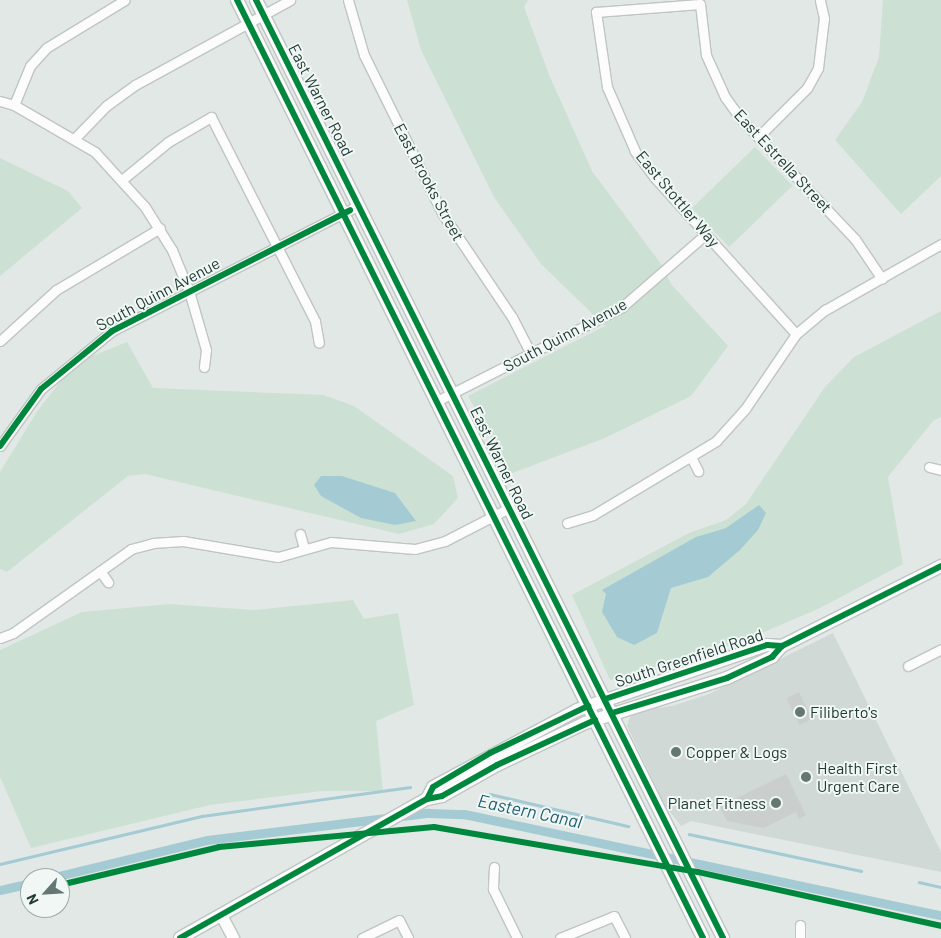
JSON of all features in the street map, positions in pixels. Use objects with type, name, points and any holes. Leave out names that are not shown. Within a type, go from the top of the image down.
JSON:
[{"type":"main road","name":"East Warner Road","points":[[236,0],[703,938]]},
{"type":"main road","name":"East Warner Road","points":[[256,0],[612,713],[689,869],[720,937]]},
{"type":"main road","name":"South Greenfield Road","points":[[180,938],[427,799],[442,796],[497,764],[612,713],[727,678],[772,658],[782,646],[941,566]]},
{"type":"main road","name":"South Greenfield Road","points":[[427,799],[433,787],[490,753],[588,706],[767,645],[782,646]]},
{"type":"street","points":[[14,105],[30,66],[46,48],[125,0]]},
{"type":"street","points":[[76,137],[106,106],[135,85],[290,0]]},
{"type":"street","name":"East Brooks Street","points":[[348,0],[364,55],[442,213],[512,317],[531,354]]},
{"type":"street","points":[[758,137],[807,88],[818,68],[824,18],[820,0]]},
{"type":"street","name":"East Estrella Street","points":[[700,4],[701,33],[714,76],[758,137],[855,239],[882,279]]},
{"type":"street","name":"East Stottler Way","points":[[700,4],[596,12],[607,87],[636,151],[706,234],[796,334]]},
{"type":"street","points":[[0,101],[14,105],[76,137],[123,179],[160,228],[189,291],[206,350],[204,367]]},
{"type":"street","points":[[123,179],[168,142],[212,117],[315,321],[319,342]]},
{"type":"street","name":"South Quinn Avenue","points":[[1,442],[41,389],[88,347],[130,320],[359,205]]},
{"type":"street","points":[[0,341],[56,290],[160,228]]},
{"type":"street","name":"South Quinn Avenue","points":[[437,401],[622,307],[706,234]]},
{"type":"street","points":[[567,523],[593,515],[691,457],[730,429],[796,334],[825,310],[941,244]]},
{"type":"street","points":[[691,457],[698,471]]},
{"type":"street","points":[[929,467],[941,470]]},
{"type":"street","points":[[0,638],[13,633],[131,550],[153,543],[183,541],[278,558],[304,548],[331,542],[415,549],[445,541],[509,508]]},
{"type":"street","points":[[300,534],[304,548]]},
{"type":"street","points":[[100,571],[108,582]]},
{"type":"street","points":[[908,666],[941,650]]},
{"type":"street","points":[[494,867],[493,889],[517,938]]},
{"type":"street","points":[[221,915],[233,938]]},
{"type":"street","points":[[560,938],[614,916],[625,938]]},
{"type":"street","points":[[362,938],[399,920],[408,938]]},
{"type":"street","points":[[800,925],[800,938]]},
{"type":"shaded area","points":[[833,633],[941,852],[941,872],[691,821],[681,826],[665,805],[627,726],[631,714],[640,710],[672,706],[709,694]]},
{"type":"green space","points":[[407,0],[528,0],[524,7],[550,77],[592,171],[661,264],[671,284],[728,346],[691,396],[605,438],[510,474],[468,396],[605,326],[541,264],[494,197],[421,50]]},
{"type":"green space","points":[[883,0],[941,0],[941,176],[901,214],[835,140],[862,102],[879,57]]},
{"type":"green space","points":[[755,147],[793,186],[729,247],[692,208]]},
{"type":"green space","points":[[0,158],[68,191],[82,208],[0,276]]},
{"type":"green space","points":[[941,311],[941,417],[933,421],[888,477],[903,564],[820,608],[741,642],[610,680],[572,595],[689,533],[726,520],[746,504],[825,387],[854,357]]},
{"type":"green space","points":[[127,342],[153,388],[324,395],[354,406],[453,476],[458,498],[434,524],[399,534],[145,474],[128,476],[7,572],[0,569],[0,472],[38,410],[64,377],[92,356]]},
{"type":"green space","points":[[353,600],[364,619],[398,613],[414,705],[376,721],[383,791],[321,791],[210,805],[31,848],[0,777],[0,650],[82,612],[169,604],[254,610]]},
{"type":"water","points":[[321,476],[342,476],[395,493],[416,521],[395,525],[361,518],[321,496],[314,485]]},
{"type":"water","points":[[759,505],[766,513],[758,530],[740,550],[708,577],[671,588],[657,633],[634,645],[617,637],[602,612],[606,594],[602,590],[696,537],[726,528]]},
{"type":"building","name":"Filiberto's","points":[[799,692],[812,719],[800,725],[786,698]]},
{"type":"building","name":"Planet Fitness","points":[[786,774],[806,815],[799,819],[796,812],[764,828],[727,821],[720,806]]},
{"type":"waterway","points":[[0,864],[202,816],[410,787]]},
{"type":"waterway","points":[[490,794],[628,826]]},
{"type":"waterway","name":"Eastern Canal","points":[[70,873],[207,840],[428,813],[464,814],[941,915]]},
{"type":"waterway","points":[[689,834],[861,871]]},
{"type":"waterway","points":[[919,882],[941,887]]},
{"type":"waterway","name":"Eastern Canal","points":[[0,890],[20,885]]},
{"type":"cycle path","points":[[237,0],[703,938]]},
{"type":"cycle path","points":[[256,0],[723,938]]},
{"type":"cycle path","points":[[0,446],[41,389],[112,331],[350,210]]},
{"type":"cycle path","points":[[612,713],[727,678],[772,657],[782,646],[941,566]]},
{"type":"cycle path","points":[[605,699],[767,645],[782,646]]},
{"type":"cycle path","points":[[427,799],[433,787],[490,753],[588,706]]},
{"type":"cycle path","points":[[180,938],[427,799],[442,796],[497,765],[595,720]]},
{"type":"cycle path","points":[[70,883],[219,847],[434,827],[698,872],[941,926]]},
{"type":"place","name":"Filiberto's","points":[[800,712]]},
{"type":"place","name":"Copper & Logs","points":[[676,752]]},
{"type":"place","name":"Health First Urgent Care","points":[[806,777]]},
{"type":"place","name":"Planet Fitness","points":[[776,803]]}]
